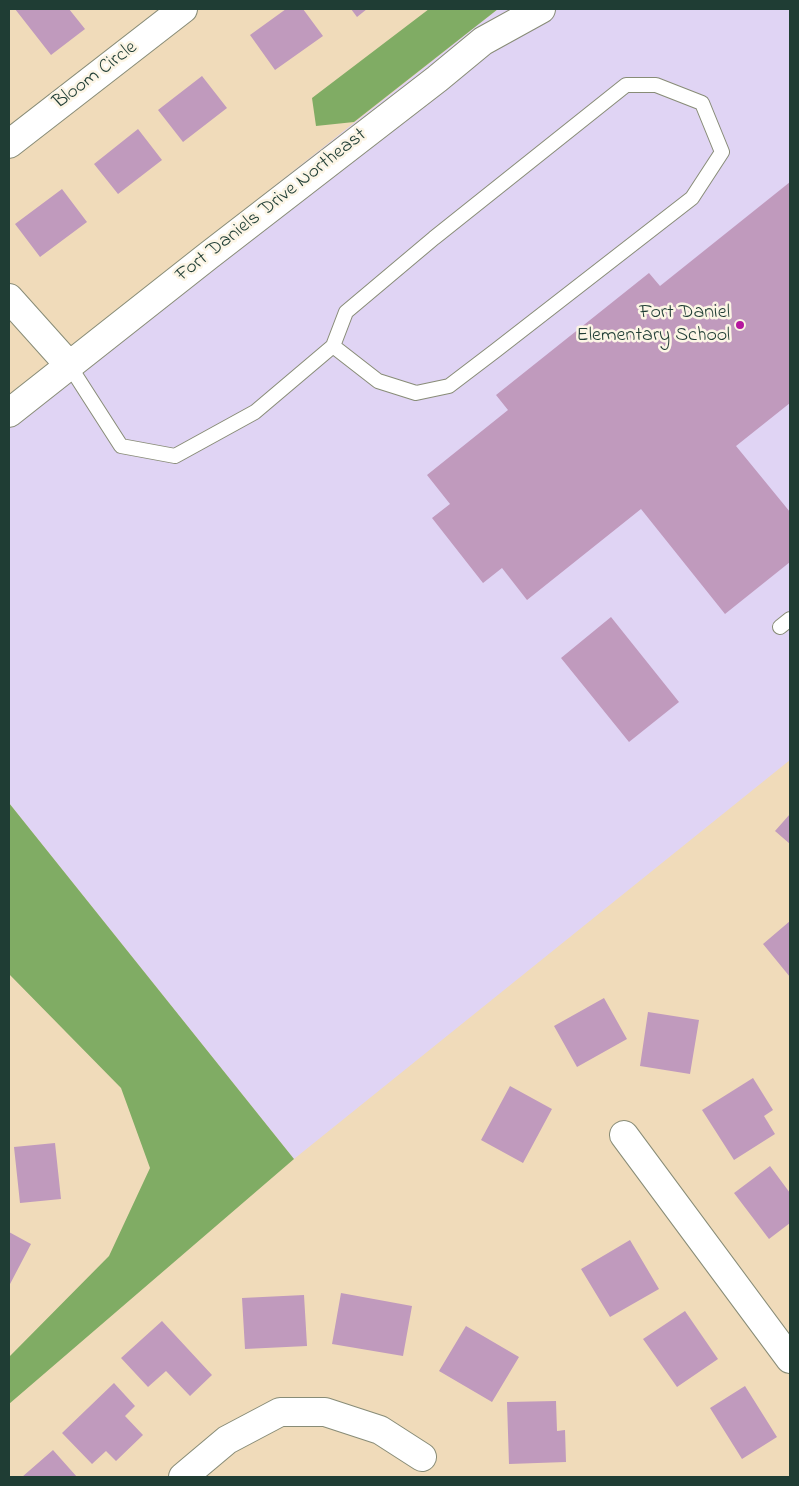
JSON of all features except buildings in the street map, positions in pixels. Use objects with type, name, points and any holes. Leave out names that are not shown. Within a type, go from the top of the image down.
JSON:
[{"type":"street","name":"Bloom Circle","points":[[11,136],[184,9]]},
{"type":"street","name":"Fort Daniels Drive Northeast","points":[[9,413],[483,41],[542,9]]},
{"type":"street","points":[[9,298],[69,365]]},
{"type":"street","points":[[624,1134],[790,1360]]},
{"type":"street","points":[[184,1477],[228,1440],[280,1412],[325,1412],[380,1430],[422,1457]]},
{"type":"lane","points":[[69,365],[120,446],[175,456],[255,412],[333,346],[346,312],[434,238],[626,86],[656,85],[702,103],[722,152],[692,198],[449,386],[416,393],[378,381],[333,346]]},
{"type":"shaded area","points":[[498,9],[790,9],[790,760],[294,1159],[9,803],[9,396]]},
{"type":"green space","points":[[429,9],[498,9],[354,122],[316,126],[312,98]]},
{"type":"green space","points":[[9,803],[294,1159],[9,1404],[9,1357],[109,1256],[150,1168],[121,1088],[9,974]]},
{"type":"place","name":"Fort Daniel Elementary School","points":[[740,325]]}]
